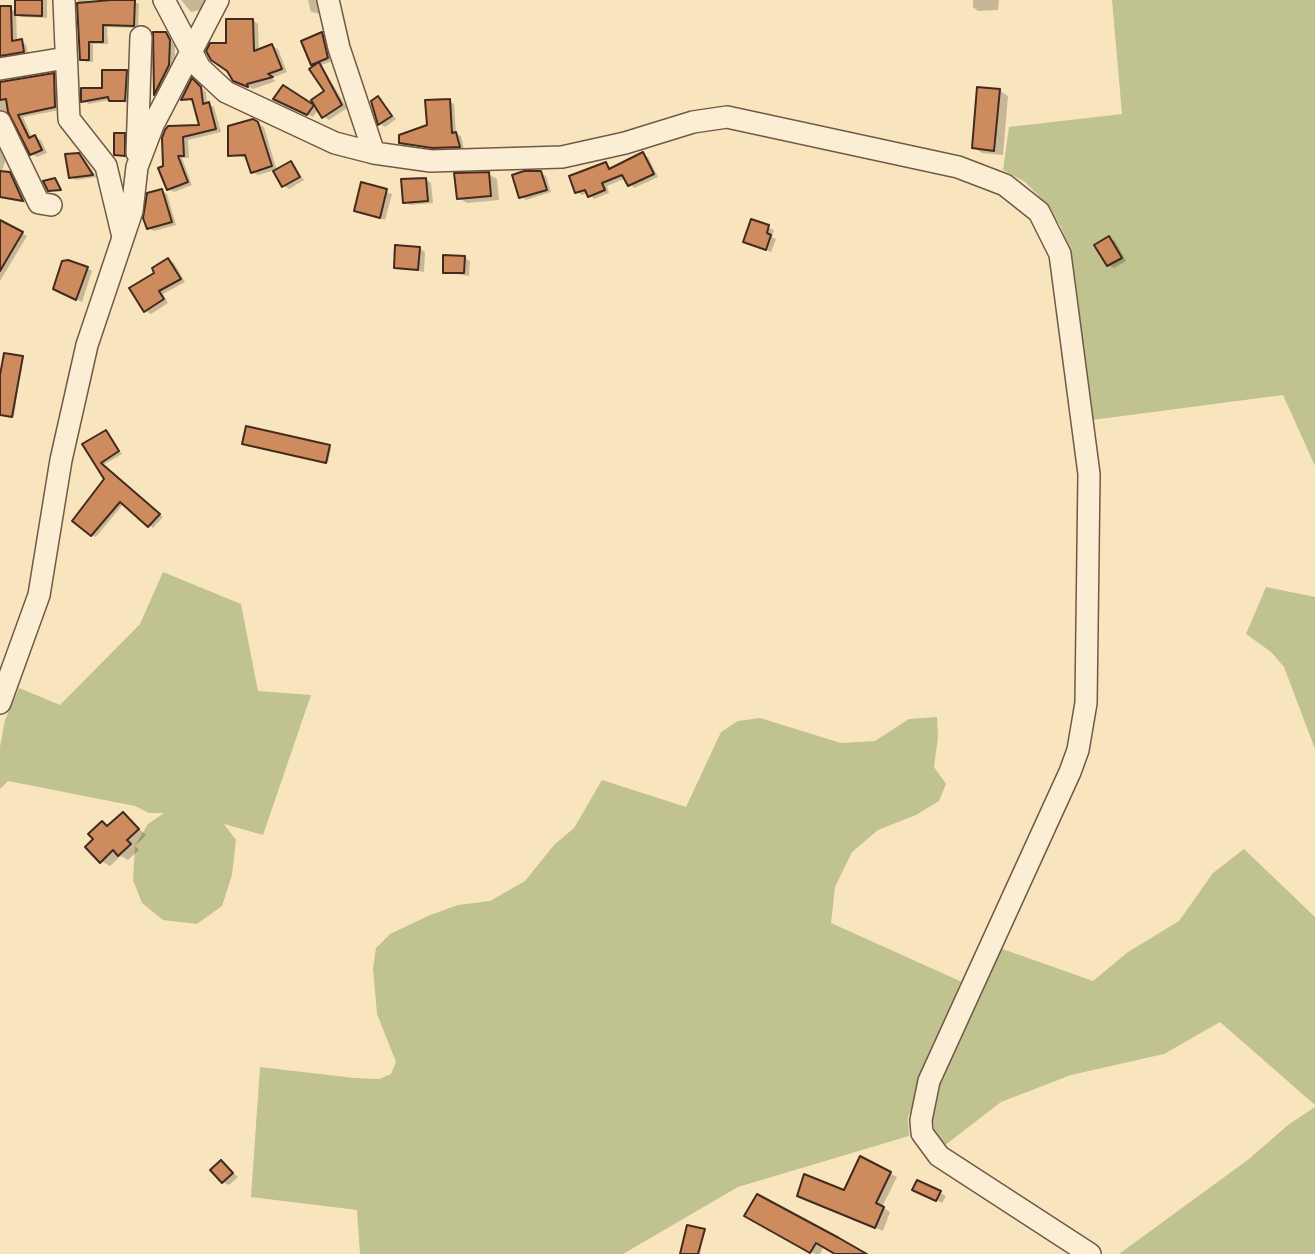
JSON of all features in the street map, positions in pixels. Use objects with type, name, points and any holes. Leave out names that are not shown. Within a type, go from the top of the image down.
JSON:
[{"type":"street","points":[[64,0],[69,119],[106,166],[122,237]]},
{"type":"street","points":[[164,0],[190,50],[210,80],[226,92],[335,143],[374,153],[431,161],[562,157],[625,143],[693,122],[727,117],[958,167],[1005,186],[1039,212],[1060,254],[1088,474],[1086,703],[1078,750],[1070,772],[929,1081],[921,1121],[922,1133],[939,1156],[1090,1254]]},
{"type":"street","points":[[137,167],[153,125],[218,0]]},
{"type":"street","points":[[328,0],[339,48],[374,153]]},
{"type":"street","points":[[0,703],[39,595],[59,470],[87,345],[132,211],[137,167],[141,37]]},
{"type":"street","points":[[0,69],[66,58]]},
{"type":"street","points":[[0,122],[39,202],[51,205]]},
{"type":"green space","points":[[1112,0],[1315,0],[1315,466],[1283,395],[1092,420],[1071,254],[1061,227],[1045,202],[1025,182],[1003,170],[1009,127],[1122,114]]},
{"type":"green space","points":[[163,572],[241,604],[258,691],[311,695],[263,835],[224,824],[236,840],[232,875],[222,906],[197,924],[163,920],[142,903],[133,880],[135,846],[148,824],[164,813],[149,813],[135,806],[8,781],[0,789],[0,747],[5,720],[19,688],[60,705],[140,624]]},
{"type":"green space","points":[[1266,587],[1315,597],[1315,749],[1284,667],[1271,652],[1246,634]]},
{"type":"green space","points":[[937,717],[938,737],[934,767],[946,784],[939,801],[916,815],[878,830],[852,852],[835,887],[831,923],[962,982],[908,1117],[909,1136],[738,1187],[623,1254],[360,1254],[357,1210],[251,1197],[260,1067],[354,1078],[379,1079],[391,1074],[396,1062],[377,1014],[373,969],[376,948],[390,934],[428,916],[458,905],[490,901],[525,881],[554,845],[574,828],[602,780],[686,807],[721,732],[738,721],[760,718],[841,743],[875,741],[909,719]]},
{"type":"green space","points":[[1244,849],[1315,917],[1315,1105],[1220,1022],[1164,1054],[1071,1075],[1001,1102],[944,1146],[934,1129],[932,1116],[935,1096],[997,947],[1093,981],[1128,952],[1179,921],[1213,873]]},
{"type":"green space","points":[[1315,1107],[1315,1254],[1119,1254],[1249,1159],[1288,1125]]},
{"type":"building","points":[[15,0],[42,0],[42,16],[15,15]]},
{"type":"building","points":[[135,0],[134,26],[103,25],[103,42],[89,42],[89,60],[80,60],[77,3]]},
{"type":"building","points":[[0,6],[11,6],[12,41],[22,39],[24,52],[0,56]]},
{"type":"building","points":[[226,19],[253,19],[254,51],[272,44],[282,69],[268,74],[273,77],[247,84],[248,87],[233,81],[227,71],[211,60],[206,51],[210,43],[226,43]]},
{"type":"building","points":[[153,32],[166,32],[170,40],[169,65],[154,95]]},
{"type":"building","points":[[322,32],[328,58],[311,65],[301,41]]},
{"type":"building","points":[[319,62],[342,105],[322,118],[311,100],[324,91],[309,69]]},
{"type":"building","points":[[102,70],[127,70],[125,101],[109,101],[108,97],[81,102],[81,88],[102,88]]},
{"type":"building","points":[[54,73],[55,107],[18,115],[29,138],[35,135],[42,150],[30,155],[8,112],[6,99],[0,100],[0,82]]},
{"type":"building","points":[[192,78],[201,87],[203,104],[209,102],[216,129],[183,137],[184,156],[178,156],[188,182],[167,190],[158,168],[163,166],[162,138],[165,130],[168,126],[199,125],[192,99],[181,100]]},
{"type":"building","points":[[283,85],[314,105],[307,115],[273,99]]},
{"type":"building","points":[[977,87],[1000,89],[994,151],[972,148]]},
{"type":"building","points":[[378,96],[392,116],[378,125],[371,101]]},
{"type":"building","points":[[450,99],[452,133],[456,132],[460,147],[432,148],[399,143],[399,135],[427,125],[425,100]]},
{"type":"building","points":[[253,119],[258,122],[272,166],[251,173],[245,155],[228,156],[228,126]]},
{"type":"building","points":[[114,133],[125,133],[125,156],[114,155]]},
{"type":"building","points":[[643,152],[654,174],[628,186],[622,175],[602,183],[605,190],[588,197],[585,190],[575,193],[569,176],[606,162],[609,169]]},
{"type":"building","points":[[79,153],[93,175],[69,178],[65,154]]},
{"type":"building","points":[[291,161],[300,177],[282,187],[273,171]]},
{"type":"building","points":[[0,171],[10,172],[23,201],[0,197]]},
{"type":"building","points":[[524,171],[541,171],[547,190],[519,198],[512,175]]},
{"type":"building","points":[[489,172],[491,196],[457,199],[454,173]]},
{"type":"building","points":[[55,178],[61,190],[48,191],[43,181]]},
{"type":"building","points":[[426,178],[428,201],[403,203],[401,179]]},
{"type":"building","points":[[361,182],[387,189],[380,218],[354,211]]},
{"type":"building","points":[[162,189],[172,222],[147,229],[143,218],[147,193]]},
{"type":"building","points":[[751,219],[769,225],[767,233],[771,235],[766,250],[743,242]]},
{"type":"building","points":[[0,220],[23,232],[0,271]]},
{"type":"building","points":[[1109,236],[1122,258],[1107,266],[1094,245]]},
{"type":"building","points":[[395,245],[420,247],[418,270],[394,268]]},
{"type":"building","points":[[443,255],[465,256],[464,273],[443,273]]},
{"type":"building","points":[[168,258],[181,279],[159,291],[164,299],[144,312],[129,288],[154,273],[152,268]]},
{"type":"building","points":[[68,260],[88,267],[76,300],[53,289],[62,261]]},
{"type":"building","points":[[4,353],[23,356],[12,417],[0,415],[0,375]]},
{"type":"building","points":[[246,426],[330,445],[326,463],[242,444]]},
{"type":"building","points":[[106,430],[119,451],[101,463],[160,514],[148,527],[120,502],[91,536],[72,521],[104,479],[82,444]]},
{"type":"building","points":[[123,812],[139,829],[127,840],[131,844],[118,856],[113,850],[100,863],[85,847],[93,839],[88,834],[102,821],[107,826]]},
{"type":"building","points":[[860,1156],[891,1172],[876,1203],[884,1207],[875,1228],[797,1196],[804,1174],[844,1190]]},
{"type":"building","points":[[221,1160],[233,1173],[222,1183],[210,1170]]},
{"type":"building","points":[[917,1180],[941,1191],[936,1201],[912,1190]]},
{"type":"building","points":[[757,1194],[867,1254],[835,1254],[816,1243],[810,1253],[744,1216]]},
{"type":"building","points":[[687,1225],[705,1229],[698,1254],[680,1254]]}]
